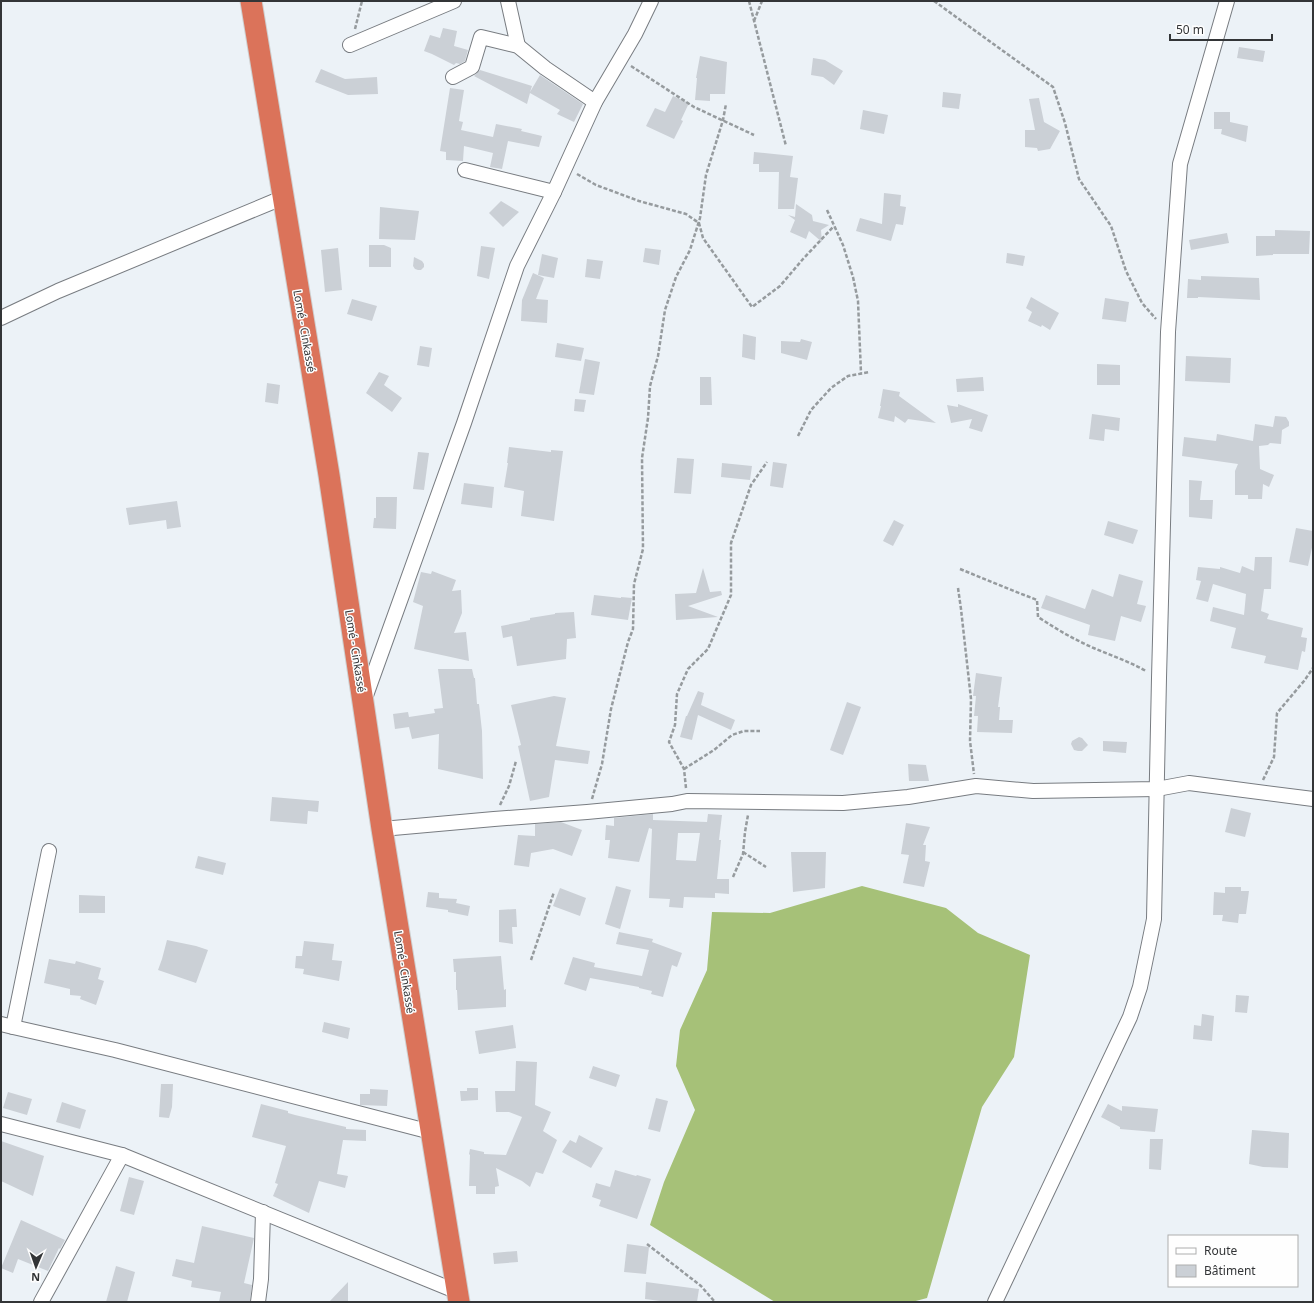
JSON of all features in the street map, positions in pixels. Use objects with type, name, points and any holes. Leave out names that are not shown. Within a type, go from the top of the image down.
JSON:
[{"type":"highway","name":"Lomé - Cinkassé","points":[[251,1],[282,198],[329,475],[382,829],[459,1297]]},
{"type":"street","points":[[350,45],[454,1]]},
{"type":"street","points":[[508,1],[518,46]]},
{"type":"street","points":[[364,703],[464,423],[517,266],[554,192],[595,102],[635,34],[651,1]]},
{"type":"street","points":[[995,1302],[1126,1024],[1140,987],[1154,919],[1168,332],[1180,164],[1227,1]]},
{"type":"street","points":[[453,77],[472,67],[481,37],[518,46],[545,68],[595,102]]},
{"type":"street","points":[[465,170],[554,192]]},
{"type":"street","points":[[1,318],[58,291],[282,198]]},
{"type":"street","points":[[382,829],[587,812],[672,804],[687,801],[843,802],[908,797],[976,786],[1033,791],[1158,789],[1189,783],[1313,800]]},
{"type":"street","points":[[49,852],[7,1026],[115,1050],[431,1132]]},
{"type":"street","points":[[1,1124],[122,1155],[263,1212],[459,1297]]},
{"type":"street","points":[[41,1302],[122,1155]]},
{"type":"street","points":[[258,1302],[262,1279],[263,1212]]},
{"type":"path","points":[[350,45],[362,1]]},
{"type":"path","points":[[749,1],[786,146]]},
{"type":"path","points":[[754,21],[762,1]]},
{"type":"path","points":[[934,1],[1053,87],[1065,123],[1079,179],[1111,226],[1126,271],[1142,303],[1168,332]]},
{"type":"path","points":[[620,60],[636,68],[694,107],[754,135]]},
{"type":"path","points":[[587,812],[594,794],[602,764],[611,709],[628,642],[633,629],[634,584],[643,549],[642,458],[648,418],[650,386],[658,356],[665,310],[676,277],[690,250],[699,223],[706,175],[723,120],[726,104]]},
{"type":"path","points":[[564,168],[596,185],[639,201],[686,214],[699,223],[703,238],[752,307],[780,286],[834,226]]},
{"type":"path","points":[[827,210],[843,245],[853,276],[858,301],[861,373]]},
{"type":"path","points":[[798,436],[811,410],[831,388],[848,376],[870,372]]},
{"type":"path","points":[[687,801],[684,769],[669,742],[675,725],[678,694],[688,670],[708,649],[731,595],[732,543],[751,485],[767,462]]},
{"type":"path","points":[[960,569],[1037,600],[1038,617],[1057,630],[1102,652],[1128,661],[1159,678]]},
{"type":"path","points":[[958,588],[971,699],[970,741],[976,786]]},
{"type":"path","points":[[1257,792],[1274,757],[1277,713],[1313,668]]},
{"type":"path","points":[[684,769],[714,750],[732,735],[744,731],[760,731]]},
{"type":"path","points":[[494,819],[509,786],[516,761]]},
{"type":"path","points":[[733,877],[743,852],[751,801]]},
{"type":"path","points":[[743,852],[766,867]]},
{"type":"path","points":[[531,960],[554,892]]},
{"type":"path","points":[[648,1244],[701,1286],[715,1302]]},
{"type":"green space","points":[[862,886],[946,908],[978,933],[1030,955],[1014,1057],[982,1107],[927,1298],[912,1302],[775,1302],[650,1225],[664,1182],[695,1110],[676,1066],[680,1030],[707,970],[712,912],[770,913]]},
{"type":"building","points":[[443,28],[457,31],[454,46],[468,50],[465,61],[460,64],[456,63],[454,65],[424,51],[430,35],[440,38]]},
{"type":"building","points":[[1239,47],[1265,51],[1263,62],[1237,58]]},
{"type":"building","points":[[700,56],[727,62],[725,94],[710,94],[710,101],[695,100],[696,78]]},
{"type":"building","points":[[813,58],[825,60],[843,71],[834,85],[823,77],[811,75]]},
{"type":"building","points":[[321,69],[345,79],[377,77],[378,94],[348,95],[315,82]]},
{"type":"building","points":[[480,70],[532,86],[530,92],[540,75],[583,104],[574,122],[557,114],[560,110],[530,93],[527,104],[474,76]]},
{"type":"building","points":[[450,88],[464,90],[459,121],[463,122],[461,130],[493,137],[496,124],[522,129],[521,131],[542,136],[539,147],[508,141],[502,169],[490,167],[493,153],[464,146],[463,161],[446,160],[446,152],[440,151]]},
{"type":"building","points":[[943,92],[961,94],[959,109],[942,107]]},
{"type":"building","points":[[673,96],[689,103],[681,120],[683,121],[674,139],[646,126],[655,108],[665,112]]},
{"type":"building","points":[[1039,98],[1044,122],[1060,131],[1050,149],[1038,151],[1037,148],[1025,147],[1025,130],[1035,130],[1029,99]]},
{"type":"building","points":[[863,110],[888,115],[884,134],[860,129]]},
{"type":"building","points":[[1214,112],[1230,112],[1230,122],[1248,126],[1246,142],[1221,134],[1222,129],[1214,129]]},
{"type":"building","points":[[754,152],[793,156],[790,177],[798,178],[794,209],[778,209],[779,172],[759,172],[759,164],[753,164]]},
{"type":"building","points":[[884,193],[901,195],[900,206],[906,207],[903,225],[896,224],[891,241],[856,231],[860,218],[882,224]]},
{"type":"building","points":[[501,201],[519,212],[503,227],[489,213]]},
{"type":"building","points":[[796,204],[812,215],[813,221],[829,225],[821,230],[822,242],[809,231],[806,239],[790,232],[795,220],[788,215],[795,217]]},
{"type":"building","points":[[380,207],[419,211],[415,240],[379,239]]},
{"type":"building","points":[[1275,230],[1310,231],[1309,254],[1273,254],[1256,256],[1256,236],[1275,236]]},
{"type":"building","points":[[1227,233],[1229,243],[1191,250],[1189,240]]},
{"type":"building","points":[[369,245],[384,245],[391,248],[391,267],[369,267]]},
{"type":"building","points":[[481,246],[495,248],[489,279],[477,276]]},
{"type":"building","points":[[338,248],[342,290],[325,292],[321,250]]},
{"type":"building","points":[[645,248],[661,250],[659,265],[643,262]]},
{"type":"building","points":[[1007,253],[1025,256],[1023,266],[1006,263]]},
{"type":"building","points":[[542,254],[558,258],[554,278],[538,275]]},
{"type":"building","points":[[414,257],[422,261],[424,264],[424,267],[421,270],[415,269],[413,266]]},
{"type":"building","points":[[587,259],[603,261],[600,279],[585,277]]},
{"type":"building","points":[[533,273],[544,278],[536,299],[548,300],[547,323],[521,321],[522,300]]},
{"type":"building","points":[[1201,276],[1259,278],[1260,300],[1198,297],[1187,298],[1188,279],[1201,280]]},
{"type":"building","points":[[1031,297],[1059,313],[1050,330],[1042,325],[1041,327],[1028,321],[1032,312],[1026,308]]},
{"type":"building","points":[[1105,298],[1129,302],[1126,322],[1102,319]]},
{"type":"building","points":[[352,299],[377,306],[372,321],[347,314]]},
{"type":"building","points":[[743,334],[756,337],[755,360],[742,357]]},
{"type":"building","points":[[801,339],[812,342],[807,360],[781,353],[781,341],[800,342]]},
{"type":"building","points":[[557,343],[584,348],[581,361],[555,357]]},
{"type":"building","points":[[420,346],[432,348],[429,367],[417,365]]},
{"type":"building","points":[[1186,356],[1231,358],[1230,383],[1185,381]]},
{"type":"building","points":[[585,359],[600,362],[594,395],[579,393]]},
{"type":"building","points":[[1097,364],[1120,365],[1120,385],[1097,385]]},
{"type":"building","points":[[379,372],[389,376],[384,385],[402,398],[392,412],[366,393]]},
{"type":"building","points":[[700,377],[711,377],[712,405],[700,405]]},
{"type":"building","points":[[983,377],[984,391],[957,392],[956,379]]},
{"type":"building","points":[[267,383],[280,385],[278,404],[265,402]]},
{"type":"building","points":[[883,389],[900,392],[899,396],[936,423],[908,419],[905,423],[895,416],[894,422],[878,418]]},
{"type":"building","points":[[575,399],[586,400],[584,412],[574,411]]},
{"type":"building","points":[[958,404],[988,415],[982,432],[969,428],[972,419],[951,423],[947,405],[958,407]]},
{"type":"building","points":[[1092,414],[1120,418],[1119,431],[1105,429],[1104,441],[1089,439]]},
{"type":"building","points":[[1275,416],[1286,417],[1289,422],[1289,426],[1282,430],[1281,444],[1270,443],[1268,445],[1259,446],[1260,469],[1274,475],[1269,487],[1263,484],[1262,499],[1248,499],[1248,495],[1235,495],[1235,471],[1238,464],[1182,456],[1184,437],[1216,441],[1217,434],[1253,441],[1255,424],[1273,427]]},
{"type":"building","points":[[509,447],[551,452],[551,450],[563,451],[554,521],[521,516],[524,491],[504,487]]},
{"type":"building","points":[[418,452],[429,453],[424,490],[413,489]]},
{"type":"building","points":[[677,458],[694,459],[691,494],[674,493]]},
{"type":"building","points":[[773,462],[787,464],[783,488],[770,486]]},
{"type":"building","points":[[722,463],[752,466],[750,480],[721,477]]},
{"type":"building","points":[[1189,480],[1202,481],[1200,500],[1213,500],[1212,519],[1189,517]]},
{"type":"building","points":[[464,483],[494,487],[492,508],[461,504]]},
{"type":"building","points":[[376,497],[397,497],[396,529],[373,528],[374,518],[376,518]]},
{"type":"building","points":[[177,501],[181,527],[167,529],[166,520],[129,525],[126,508]]},
{"type":"building","points":[[894,520],[904,525],[893,546],[883,541]]},
{"type":"building","points":[[1108,521],[1138,530],[1133,544],[1104,535]]},
{"type":"building","points":[[1296,528],[1313,531],[1313,543],[1308,566],[1289,562]]},
{"type":"building","points":[[1255,557],[1272,557],[1271,589],[1264,589],[1261,611],[1269,614],[1267,619],[1303,628],[1301,637],[1307,638],[1305,652],[1302,651],[1298,670],[1264,663],[1266,656],[1231,648],[1236,628],[1210,621],[1213,607],[1244,615],[1246,594],[1213,584],[1208,602],[1196,599],[1201,581],[1196,580],[1198,567],[1220,569],[1220,567],[1240,573],[1242,566],[1254,571]]},
{"type":"building","points":[[703,568],[710,592],[721,591],[722,595],[688,606],[718,617],[676,620],[675,594],[696,593]]},
{"type":"building","points":[[432,571],[456,580],[452,591],[461,590],[462,613],[454,633],[466,632],[469,661],[414,649],[423,606],[413,602],[421,572],[431,574]]},
{"type":"building","points":[[1119,574],[1143,581],[1137,604],[1146,606],[1141,622],[1121,616],[1115,641],[1088,635],[1090,625],[1041,608],[1046,595],[1085,609],[1092,589],[1113,597]]},
{"type":"building","points":[[594,595],[632,598],[628,620],[591,615]]},
{"type":"building","points":[[574,612],[576,638],[567,639],[566,659],[517,666],[512,636],[503,638],[501,626],[555,613]]},
{"type":"building","points":[[438,669],[472,669],[475,678],[477,704],[479,704],[482,731],[483,779],[438,769],[439,734],[412,739],[409,727],[395,729],[393,714],[408,712],[409,717],[435,713],[434,709],[443,708]]},
{"type":"building","points":[[976,673],[1002,677],[998,707],[1000,707],[999,720],[1013,720],[1012,733],[977,732],[978,716],[974,716],[976,696],[973,696]]},
{"type":"building","points":[[698,691],[704,693],[701,705],[735,720],[731,730],[698,715],[692,740],[680,737],[686,716]]},
{"type":"building","points":[[554,696],[566,698],[556,746],[590,751],[588,764],[555,760],[549,797],[530,801],[518,746],[521,745],[511,705]]},
{"type":"building","points":[[847,702],[861,707],[843,755],[830,750]]},
{"type":"building","points":[[1079,737],[1082,738],[1088,745],[1082,751],[1074,750],[1071,744],[1072,741]]},
{"type":"building","points":[[1103,741],[1127,742],[1126,753],[1103,751]]},
{"type":"building","points":[[908,764],[926,765],[929,781],[909,781]]},
{"type":"building","points":[[272,797],[319,801],[318,812],[308,811],[307,824],[270,821]]},
{"type":"building","points":[[1231,808],[1251,813],[1245,837],[1225,832]]},
{"type":"building","points":[[653,814],[653,820],[707,822],[708,814],[722,815],[717,879],[729,879],[729,894],[715,893],[715,898],[684,897],[683,908],[669,907],[670,899],[649,898],[652,829],[649,828],[639,862],[608,858],[610,840],[605,840],[606,825],[614,826],[614,818]],"holes":[[[678,833],[700,833],[696,861],[676,860]]]},
{"type":"building","points":[[561,822],[582,830],[572,856],[553,849],[531,853],[529,867],[514,865],[518,835],[535,836],[535,824]]},
{"type":"building","points":[[906,823],[930,827],[923,845],[926,845],[925,861],[930,862],[924,887],[903,883],[909,855],[901,854]]},
{"type":"building","points":[[791,852],[826,852],[825,888],[793,892]]},
{"type":"building","points":[[198,856],[226,863],[223,875],[195,868]]},
{"type":"building","points":[[616,886],[631,890],[620,929],[605,924]]},
{"type":"building","points":[[1225,887],[1241,887],[1241,891],[1249,891],[1246,914],[1239,914],[1238,923],[1222,921],[1223,915],[1213,915],[1214,892],[1225,893]]},
{"type":"building","points":[[560,888],[586,898],[580,916],[553,906]]},
{"type":"building","points":[[428,892],[439,893],[439,898],[457,899],[456,903],[470,906],[468,916],[448,912],[448,910],[426,907]]},
{"type":"building","points":[[79,895],[105,896],[105,913],[79,913]]},
{"type":"building","points":[[516,909],[517,927],[512,927],[513,944],[499,942],[499,910]]},
{"type":"building","points":[[619,932],[653,939],[652,942],[682,953],[677,967],[672,965],[663,997],[651,994],[652,991],[639,987],[590,978],[586,991],[564,984],[573,957],[595,963],[594,967],[642,976],[649,950],[616,944]]},
{"type":"building","points":[[167,940],[208,950],[196,983],[158,970]]},
{"type":"building","points":[[304,941],[334,944],[332,960],[342,961],[339,981],[303,974],[304,969],[295,968],[296,956],[302,956]]},
{"type":"building","points":[[501,956],[504,990],[506,989],[506,1007],[458,1010],[456,972],[454,972],[453,959]]},
{"type":"building","points":[[49,959],[75,964],[76,961],[101,968],[98,979],[104,981],[96,1005],[80,999],[81,996],[70,995],[70,989],[44,983]]},
{"type":"building","points":[[1236,995],[1249,996],[1247,1013],[1235,1012]]},
{"type":"building","points":[[1202,1014],[1214,1016],[1212,1041],[1193,1039],[1194,1025],[1201,1026]]},
{"type":"building","points":[[324,1022],[350,1028],[348,1039],[322,1032]]},
{"type":"building","points":[[513,1025],[516,1048],[479,1054],[475,1031]]},
{"type":"building","points":[[516,1061],[537,1062],[535,1105],[551,1112],[543,1131],[557,1140],[543,1174],[536,1172],[530,1187],[522,1181],[496,1168],[499,1186],[495,1187],[495,1194],[476,1194],[476,1186],[469,1186],[470,1149],[484,1152],[484,1154],[506,1155],[522,1117],[509,1112],[496,1112],[495,1091],[515,1091]]},
{"type":"building","points":[[593,1066],[620,1075],[616,1087],[589,1078]]},
{"type":"building","points":[[161,1084],[173,1084],[172,1107],[169,1118],[159,1117]]},
{"type":"building","points":[[467,1088],[478,1088],[478,1100],[461,1101],[460,1091],[467,1091]]},
{"type":"building","points":[[370,1089],[388,1090],[387,1106],[360,1105],[360,1094],[370,1094]]},
{"type":"building","points":[[8,1092],[32,1099],[27,1115],[3,1108]]},
{"type":"building","points":[[656,1098],[668,1101],[660,1132],[648,1129]]},
{"type":"building","points":[[62,1102],[86,1110],[80,1129],[56,1122]]},
{"type":"building","points":[[261,1104],[288,1111],[288,1113],[295,1115],[346,1127],[346,1129],[366,1130],[366,1141],[343,1140],[337,1174],[348,1176],[345,1188],[319,1181],[309,1213],[273,1196],[278,1184],[275,1183],[286,1146],[252,1137]]},
{"type":"building","points":[[1108,1104],[1122,1111],[1122,1106],[1158,1109],[1155,1132],[1120,1129],[1120,1127],[1101,1117]]},
{"type":"building","points":[[1252,1130],[1289,1133],[1288,1168],[1263,1167],[1249,1164]]},
{"type":"building","points":[[579,1135],[603,1148],[591,1168],[562,1152],[570,1140],[576,1143]]},
{"type":"building","points":[[1150,1139],[1163,1139],[1161,1170],[1149,1169]]},
{"type":"building","points":[[1,1141],[44,1156],[33,1196],[1,1181]]},
{"type":"building","points":[[615,1170],[651,1179],[637,1219],[599,1206],[601,1200],[592,1197],[596,1183],[610,1187]]},
{"type":"building","points":[[129,1177],[144,1181],[134,1215],[120,1211]]},
{"type":"building","points":[[21,1220],[65,1240],[60,1249],[59,1248],[48,1271],[18,1259],[13,1273],[1,1268]]},
{"type":"building","points":[[202,1226],[254,1238],[244,1283],[252,1285],[250,1302],[219,1302],[221,1292],[191,1287],[192,1281],[172,1276],[176,1259],[194,1263]]},
{"type":"building","points":[[627,1244],[649,1247],[646,1274],[624,1272]]},
{"type":"building","points":[[517,1251],[518,1262],[494,1264],[493,1253]]},
{"type":"building","points":[[116,1266],[135,1272],[127,1302],[106,1302]]},
{"type":"building","points":[[348,1282],[348,1302],[329,1302]]},
{"type":"building","points":[[646,1282],[699,1289],[697,1302],[668,1302],[645,1299]]}]
